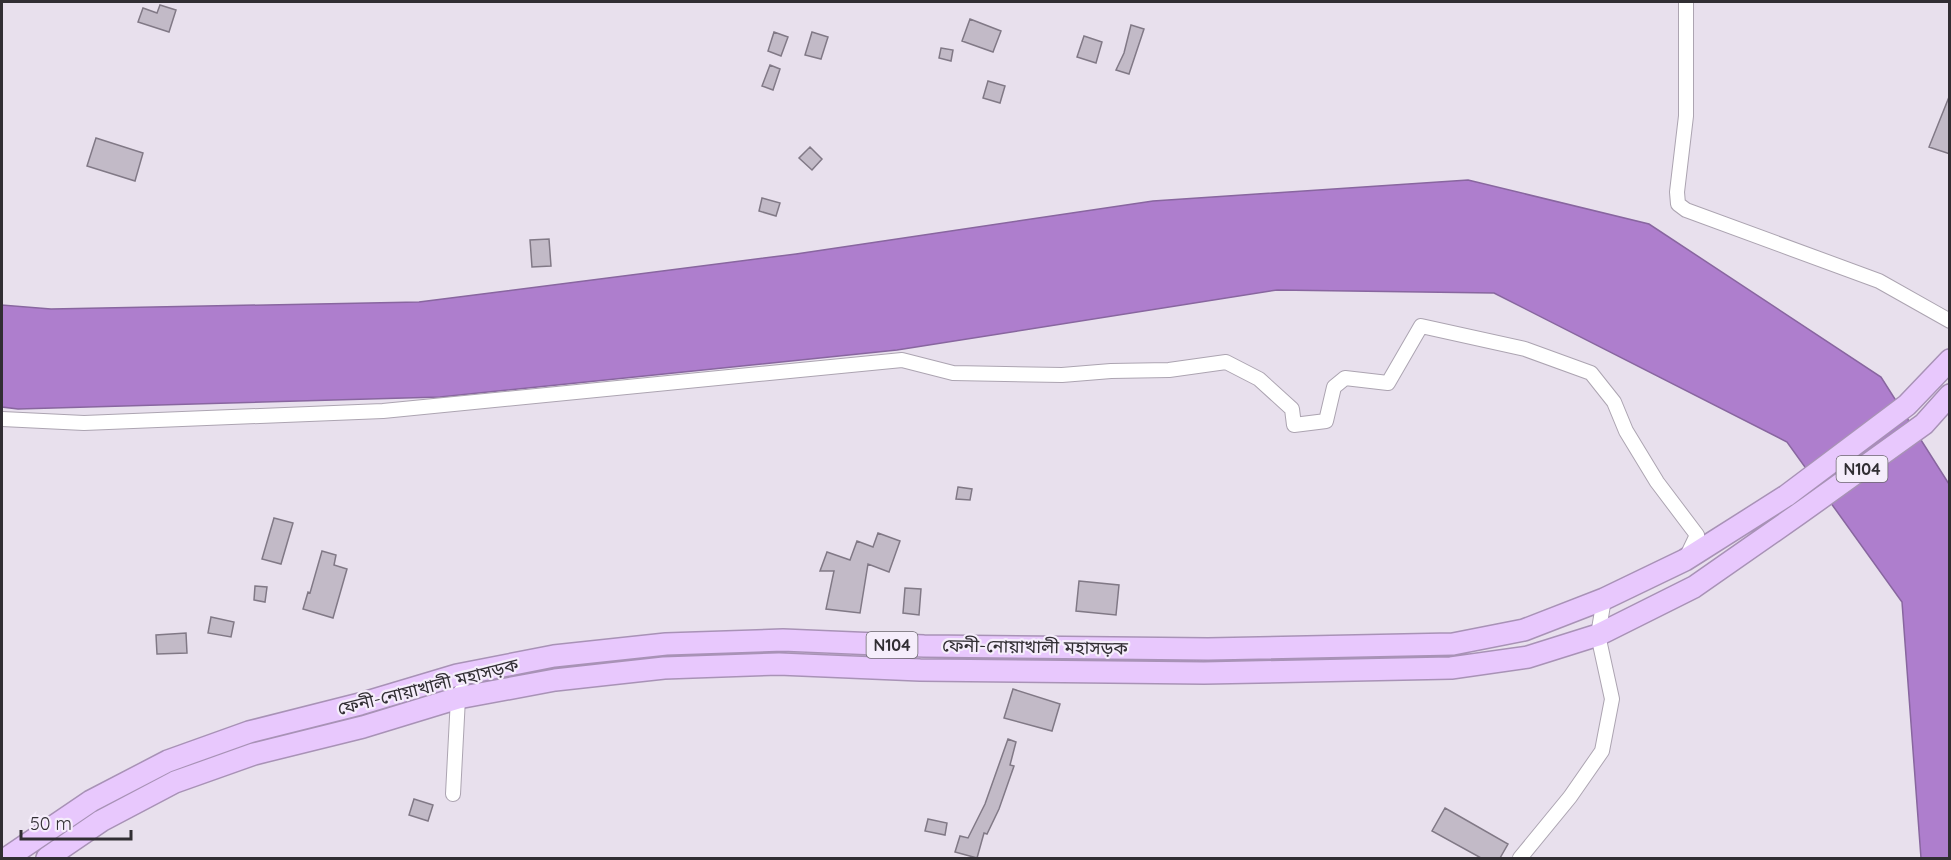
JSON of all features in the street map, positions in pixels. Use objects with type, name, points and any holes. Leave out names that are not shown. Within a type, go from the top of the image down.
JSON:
[{"type":"highway","name":"ফেনী-নোয়াখালী মহাসড়ক","points":[[7,858],[91,801],[168,761],[249,732],[469,673],[554,656],[666,645],[783,640],[924,646],[1208,649],[1453,644],[1524,630],[1604,599],[1685,560],[1786,496],[1907,405],[1950,360]]},
{"type":"highway","name":"ফেনী-নোয়াখালী মহাসড়ক","points":[[47,858],[101,821],[175,782],[254,754],[363,727],[458,698],[566,679],[664,668],[779,664],[920,670],[1204,673],[1451,668],[1528,657],[1598,635],[1694,587],[1924,424],[1950,395]]},
{"type":"street","points":[[1686,2],[1686,116],[1677,192],[1678,204],[1686,210],[1879,281],[1950,321]]},
{"type":"street","points":[[2,419],[84,423],[384,411],[902,360],[953,373],[1062,375],[1169,370],[1226,362],[1259,380],[1292,409],[1294,425],[1326,421],[1334,387],[1344,378],[1388,383],[1421,326],[1525,349],[1591,373],[1614,402],[1626,431],[1657,482],[1697,535],[1685,560]]},
{"type":"street","points":[[1520,858],[1570,797],[1602,751],[1612,699],[1598,635],[1604,599]]},
{"type":"street","points":[[453,794],[458,698],[469,673]]},
{"type":"shaded area","points":[[1468,180],[1649,224],[1881,377],[1949,484],[1949,858],[1921,858],[1902,602],[1787,442],[1494,293],[1277,290],[897,350],[440,397],[18,409],[2,407],[2,305],[51,309],[419,302],[796,254],[1153,201]]},
{"type":"building","points":[[160,5],[176,10],[169,32],[138,22],[143,8],[157,13]]},
{"type":"building","points":[[970,19],[1001,31],[993,52],[962,41]]},
{"type":"building","points":[[1131,25],[1144,29],[1129,74],[1116,70],[1124,53]]},
{"type":"building","points":[[774,32],[788,37],[781,56],[768,51]]},
{"type":"building","points":[[812,32],[828,37],[821,59],[805,55]]},
{"type":"building","points":[[1084,36],[1102,42],[1096,63],[1077,57]]},
{"type":"building","points":[[941,48],[953,50],[951,61],[939,58]]},
{"type":"building","points":[[770,65],[780,69],[773,90],[762,86]]},
{"type":"building","points":[[988,81],[1005,86],[1000,103],[983,98]]},
{"type":"building","points":[[1950,97],[1950,154],[1929,147]]},
{"type":"building","points":[[96,138],[143,153],[135,181],[87,166]]},
{"type":"building","points":[[810,147],[822,159],[812,170],[799,158]]},
{"type":"building","points":[[762,198],[780,203],[776,216],[759,211]]},
{"type":"building","points":[[549,239],[551,266],[532,267],[530,240]]},
{"type":"building","points":[[958,487],[972,489],[970,500],[956,499]]},
{"type":"building","points":[[274,518],[293,523],[281,564],[262,559]]},
{"type":"building","points":[[878,533],[900,541],[889,572],[868,564],[860,613],[826,609],[834,571],[820,571],[827,552],[850,560],[857,541],[873,547]]},
{"type":"building","points":[[322,551],[336,555],[334,565],[347,569],[333,618],[303,609]]},
{"type":"building","points":[[1079,581],[1119,585],[1116,615],[1076,611]]},
{"type":"building","points":[[255,586],[267,587],[265,602],[254,600]]},
{"type":"building","points":[[905,588],[921,589],[919,615],[903,613]]},
{"type":"building","points":[[211,617],[234,622],[231,637],[208,633]]},
{"type":"building","points":[[186,633],[187,653],[157,654],[156,635]]},
{"type":"building","points":[[1013,689],[1060,704],[1052,731],[1004,718]]},
{"type":"building","points":[[1008,739],[1016,742],[1010,765],[1014,766],[999,809],[987,834],[984,833],[977,858],[955,852],[960,836],[968,838],[985,804]]},
{"type":"building","points":[[414,799],[433,805],[428,821],[409,815]]},
{"type":"building","points":[[1445,808],[1508,844],[1500,858],[1481,858],[1432,831]]},
{"type":"building","points":[[928,819],[947,823],[945,835],[925,831]]}]
